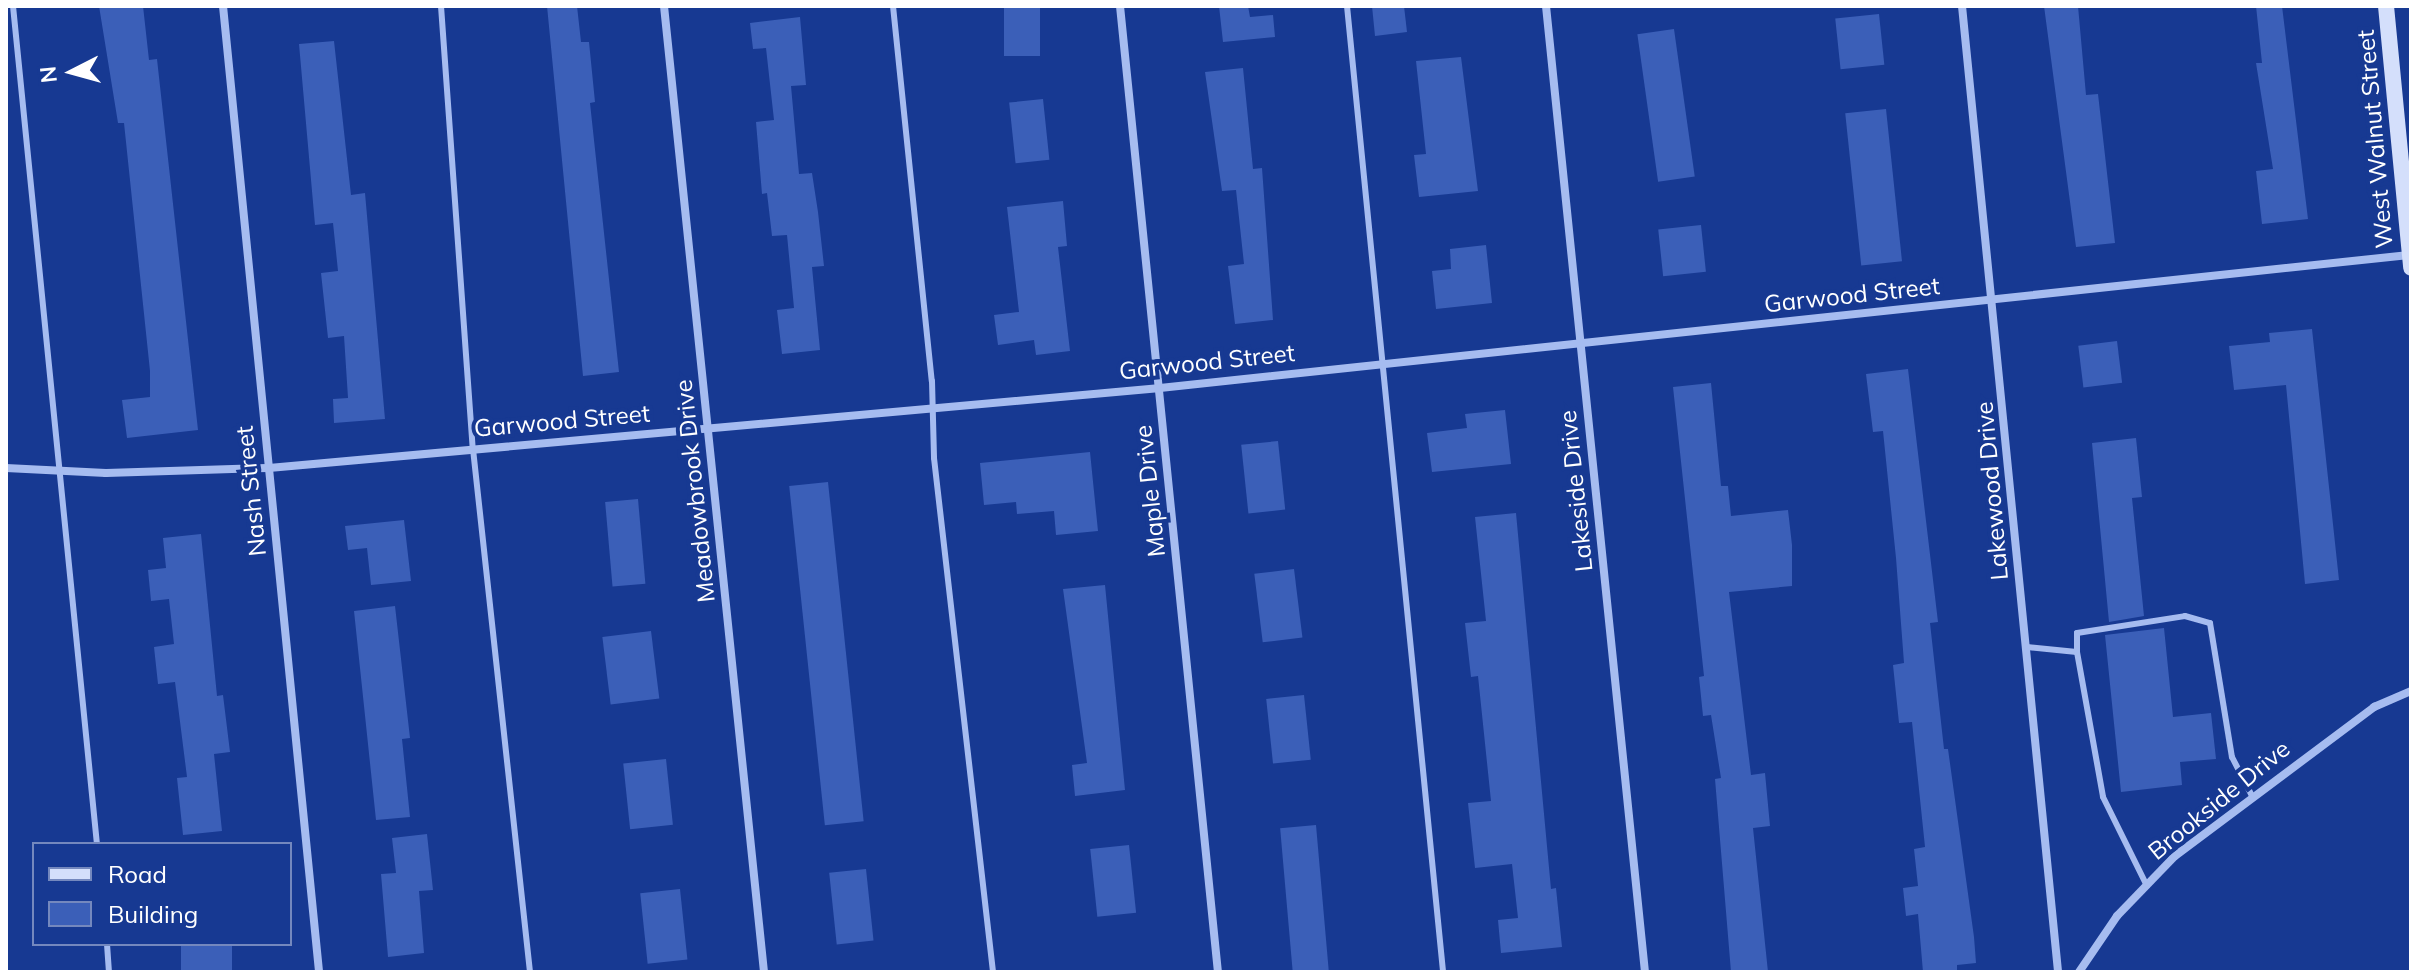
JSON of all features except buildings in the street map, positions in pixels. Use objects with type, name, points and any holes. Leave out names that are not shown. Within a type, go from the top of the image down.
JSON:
[{"type":"main road","name":"West Walnut Street","points":[[2386,6],[2410,262]]},
{"type":"street","name":"Nash Street","points":[[223,6],[319,972]]},
{"type":"street","name":"Meadowbrook Drive","points":[[664,6],[764,972]]},
{"type":"street","name":"Maple Drive","points":[[1120,6],[1218,972]]},
{"type":"street","name":"Lakeside Drive","points":[[1546,6],[1645,972]]},
{"type":"street","name":"Lakewood Drive","points":[[1962,6],[2058,972]]},
{"type":"street","name":"Garwood Street","points":[[6,468],[59,471],[269,468],[1160,388],[1993,300],[2410,262]]},
{"type":"street","name":"Brookside Drive","points":[[2079,972],[2117,916],[2251,794],[2374,707],[2411,691]]},
{"type":"lane","points":[[13,6],[97,842]]},
{"type":"lane","points":[[441,6],[473,449],[530,972]]},
{"type":"lane","points":[[893,6],[931,408],[993,972]]},
{"type":"lane","points":[[1347,6],[1385,364],[1443,972]]},
{"type":"lane","points":[[2147,886],[2103,797],[2077,652],[2077,633],[2185,616],[2210,623],[2232,757],[2251,794]]},
{"type":"lane","points":[[2027,647],[2077,652]]},
{"type":"lane","points":[[107,946],[109,972]]}]
